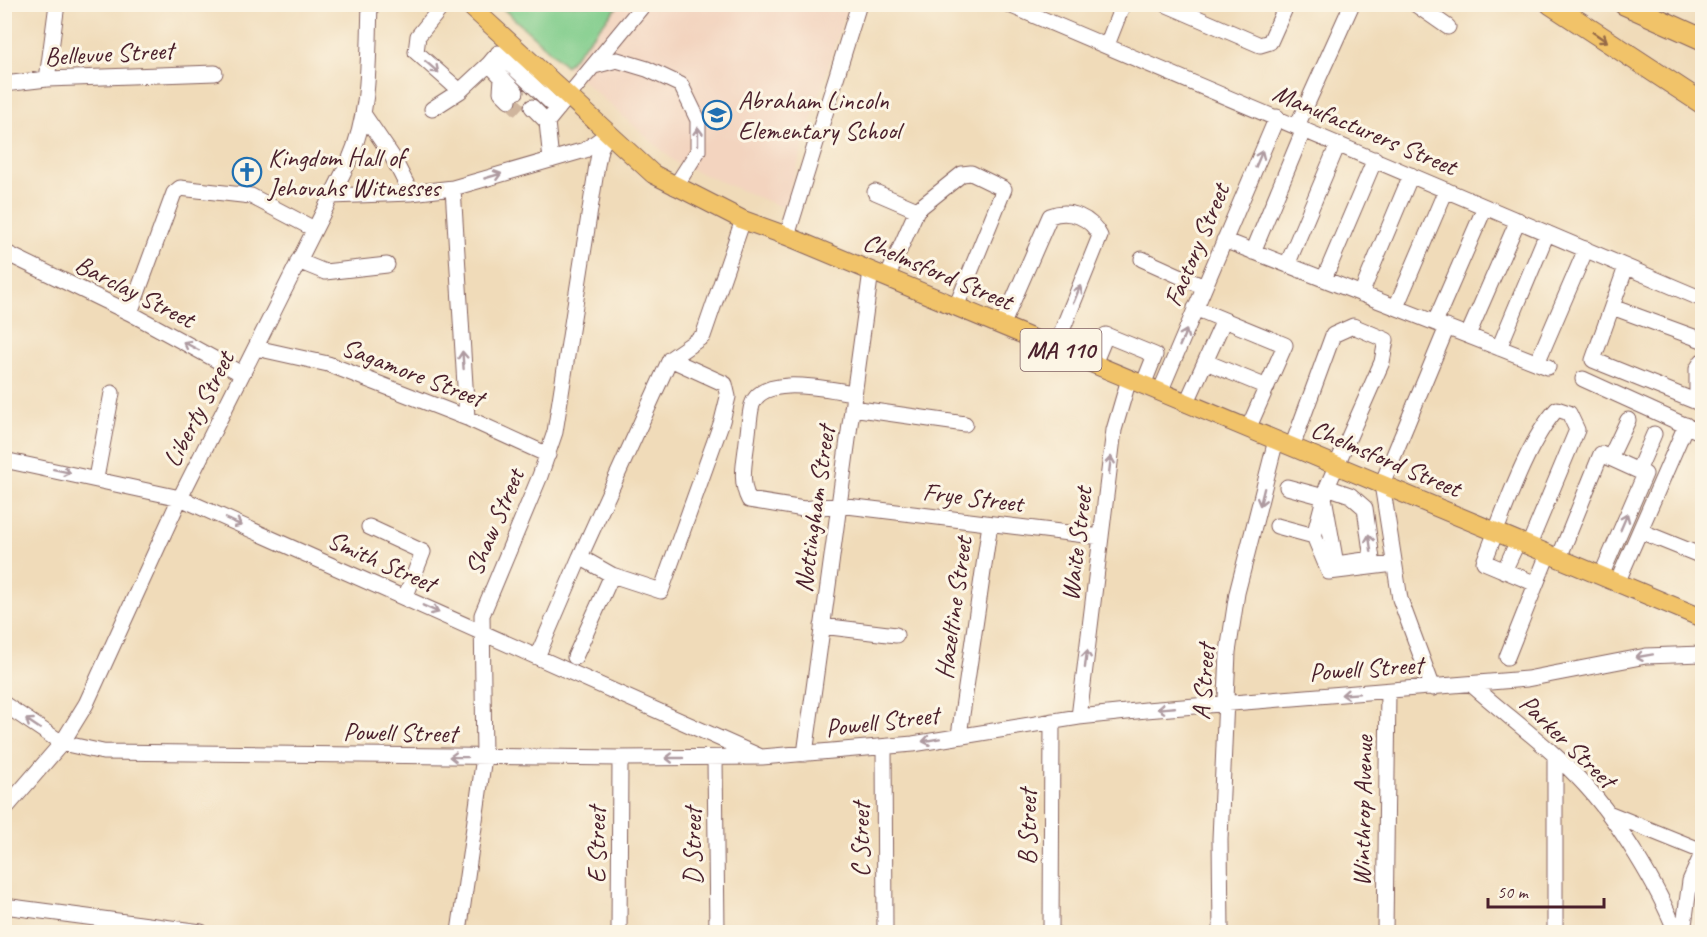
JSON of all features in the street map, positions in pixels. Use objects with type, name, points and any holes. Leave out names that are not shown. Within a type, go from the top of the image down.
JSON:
[{"type":"highway","points":[[1551,4],[1702,103]]},
{"type":"highway","points":[[1624,4],[1702,39]]},
{"type":"main road","name":"Chelmsford Street","points":[[468,4],[498,53],[529,72],[558,98],[608,134],[652,174],[675,188],[743,220],[787,236],[1187,402],[1702,618]]},
{"type":"street","points":[[47,79],[57,4]]},
{"type":"street","name":"Liberty Street","points":[[4,810],[62,743],[86,704],[180,498],[357,143],[364,116],[370,4]]},
{"type":"street","points":[[444,4],[418,36],[416,52],[460,91]]},
{"type":"street","points":[[551,160],[536,115],[594,66],[644,4]]},
{"type":"street","points":[[787,236],[860,4]]},
{"type":"street","name":"Manufacturers Street","points":[[1007,4],[1702,299]]},
{"type":"street","points":[[1107,45],[1123,4]]},
{"type":"street","points":[[1165,4],[1190,9],[1260,45],[1270,42],[1287,4]]},
{"type":"street","points":[[1253,252],[1339,29],[1352,4]]},
{"type":"street","points":[[1415,4],[1448,27]]},
{"type":"street","points":[[432,109],[460,91],[498,53]]},
{"type":"street","points":[[498,53],[502,78],[512,96]]},
{"type":"street","points":[[594,66],[617,60],[647,69],[681,85],[698,120],[698,151],[675,188]]},
{"type":"street","name":"Bellevue Street","points":[[4,84],[47,79],[215,73]]},
{"type":"street","points":[[364,116],[392,156],[411,193]]},
{"type":"street","name":"Factory Street","points":[[1144,385],[1196,308],[1277,117]]},
{"type":"street","points":[[331,196],[411,193],[453,188],[585,150],[608,134]]},
{"type":"street","name":"Shaw Street","points":[[459,933],[483,757],[480,631],[486,603],[548,455],[560,410],[597,165],[600,150],[608,134]]},
{"type":"street","points":[[1287,265],[1338,144]]},
{"type":"street","points":[[1324,279],[1375,159]]},
{"type":"street","points":[[875,192],[916,210],[962,174],[971,173],[1004,189],[956,307]]},
{"type":"street","points":[[1361,294],[1411,175]]},
{"type":"street","points":[[130,313],[174,193],[180,188],[251,196],[314,229]]},
{"type":"street","points":[[453,188],[467,418]]},
{"type":"street","points":[[1396,307],[1446,190]]},
{"type":"street","points":[[1433,688],[1400,599],[1382,484],[1485,207]]},
{"type":"street","name":"Nottingham Street","points":[[805,754],[853,400],[879,275],[916,210]]},
{"type":"street","points":[[1002,326],[1050,216],[1070,213],[1095,225],[1100,236],[1055,348]]},
{"type":"street","points":[[537,657],[670,359],[703,336],[743,220]]},
{"type":"street","points":[[1468,335],[1518,220]]},
{"type":"street","points":[[1499,348],[1547,232]]},
{"type":"street","points":[[1224,240],[1543,365],[1586,249]]},
{"type":"street","name":"Barclay Street","points":[[4,252],[130,313],[242,374]]},
{"type":"street","points":[[1142,259],[1204,287]]},
{"type":"street","points":[[298,261],[326,272],[387,265]]},
{"type":"street","points":[[1626,267],[1593,360],[1700,403],[1696,369],[1702,361]]},
{"type":"street","points":[[1612,307],[1702,340]]},
{"type":"street","points":[[1196,308],[1285,345],[1248,429]]},
{"type":"street","points":[[1187,402],[1224,320]]},
{"type":"street","name":"A Street","points":[[1221,933],[1224,703],[1231,622],[1284,443],[1308,401],[1333,335],[1353,326],[1386,340],[1382,362],[1335,465]]},
{"type":"street","points":[[1095,364],[1106,335],[1155,355],[1144,385]]},
{"type":"street","name":"Sagamore Street","points":[[256,348],[328,364],[467,418],[548,455]]},
{"type":"street","points":[[580,557],[612,575],[662,591],[722,421],[728,397],[724,384],[670,359]]},
{"type":"street","points":[[1206,362],[1267,387]]},
{"type":"street","points":[[1582,379],[1702,433]]},
{"type":"street","points":[[839,505],[804,509],[749,500],[745,491],[743,473],[752,403],[760,393],[783,385],[965,424]]},
{"type":"street","name":"Waite Street","points":[[1079,717],[1114,430],[1144,385]]},
{"type":"street","points":[[96,478],[112,393]]},
{"type":"street","points":[[1504,571],[1523,543],[1577,430],[1569,413],[1557,409],[1548,419],[1529,454],[1484,562],[1504,571],[1536,584]]},
{"type":"street","points":[[1610,458],[1628,420]]},
{"type":"street","points":[[1609,579],[1640,531],[1686,425]]},
{"type":"street","points":[[1638,471],[1654,434]]},
{"type":"street","points":[[1507,657],[1536,584],[1554,556],[1601,454],[1645,474],[1609,579]]},
{"type":"street","name":"Smith Street","points":[[4,460],[96,478],[180,498],[762,757]]},
{"type":"street","points":[[1335,465],[1325,492],[1314,536],[1329,572],[1394,564]]},
{"type":"street","points":[[1287,487],[1350,495],[1365,508],[1372,559],[1336,564],[1325,492]]},
{"type":"street","name":"Frye Street","points":[[839,505],[1101,537]]},
{"type":"street","name":"Hazeltine Street","points":[[959,735],[990,524]]},
{"type":"street","points":[[1277,526],[1314,536]]},
{"type":"street","points":[[369,528],[423,552],[405,598]]},
{"type":"street","points":[[1640,531],[1702,556]]},
{"type":"street","points":[[575,657],[612,575]]},
{"type":"street","points":[[822,626],[896,635]]},
{"type":"street","name":"Powell Street","points":[[62,743],[103,752],[715,759],[762,757],[884,747],[1079,717],[1224,703],[1472,685],[1550,676],[1646,656],[1702,654]]},
{"type":"street","name":"Parker Street","points":[[1472,685],[1584,784],[1608,813],[1648,878],[1676,933]]},
{"type":"street","name":"Winthrop Avenue","points":[[1385,933],[1388,691]]},
{"type":"street","points":[[4,704],[62,743]]},
{"type":"street","name":"B Street","points":[[1051,933],[1052,721]]},
{"type":"street","name":"C Street","points":[[884,747],[885,933]]},
{"type":"street","name":"E Street","points":[[619,933],[620,758]]},
{"type":"street","points":[[1555,758],[1555,933]]},
{"type":"street","name":"D Street","points":[[715,759],[717,933]]},
{"type":"street","points":[[1608,813],[1702,853],[1688,890],[1683,933]]},
{"type":"street","points":[[4,906],[201,933]]},
{"type":"shaded area","name":"Abraham Lincoln Elementary School","points":[[619,5],[848,5],[784,208],[676,163],[566,66]]},
{"type":"green space","points":[[499,5],[619,5],[566,66]]},
{"type":"tunnel","points":[[509,100],[525,115]]},
{"type":"place","name":"Abraham Lincoln Elementary School","points":[[717,115]]},
{"type":"place","name":"Kingdom Hall of Jehovahs Witnesses","points":[[247,172]]}]
